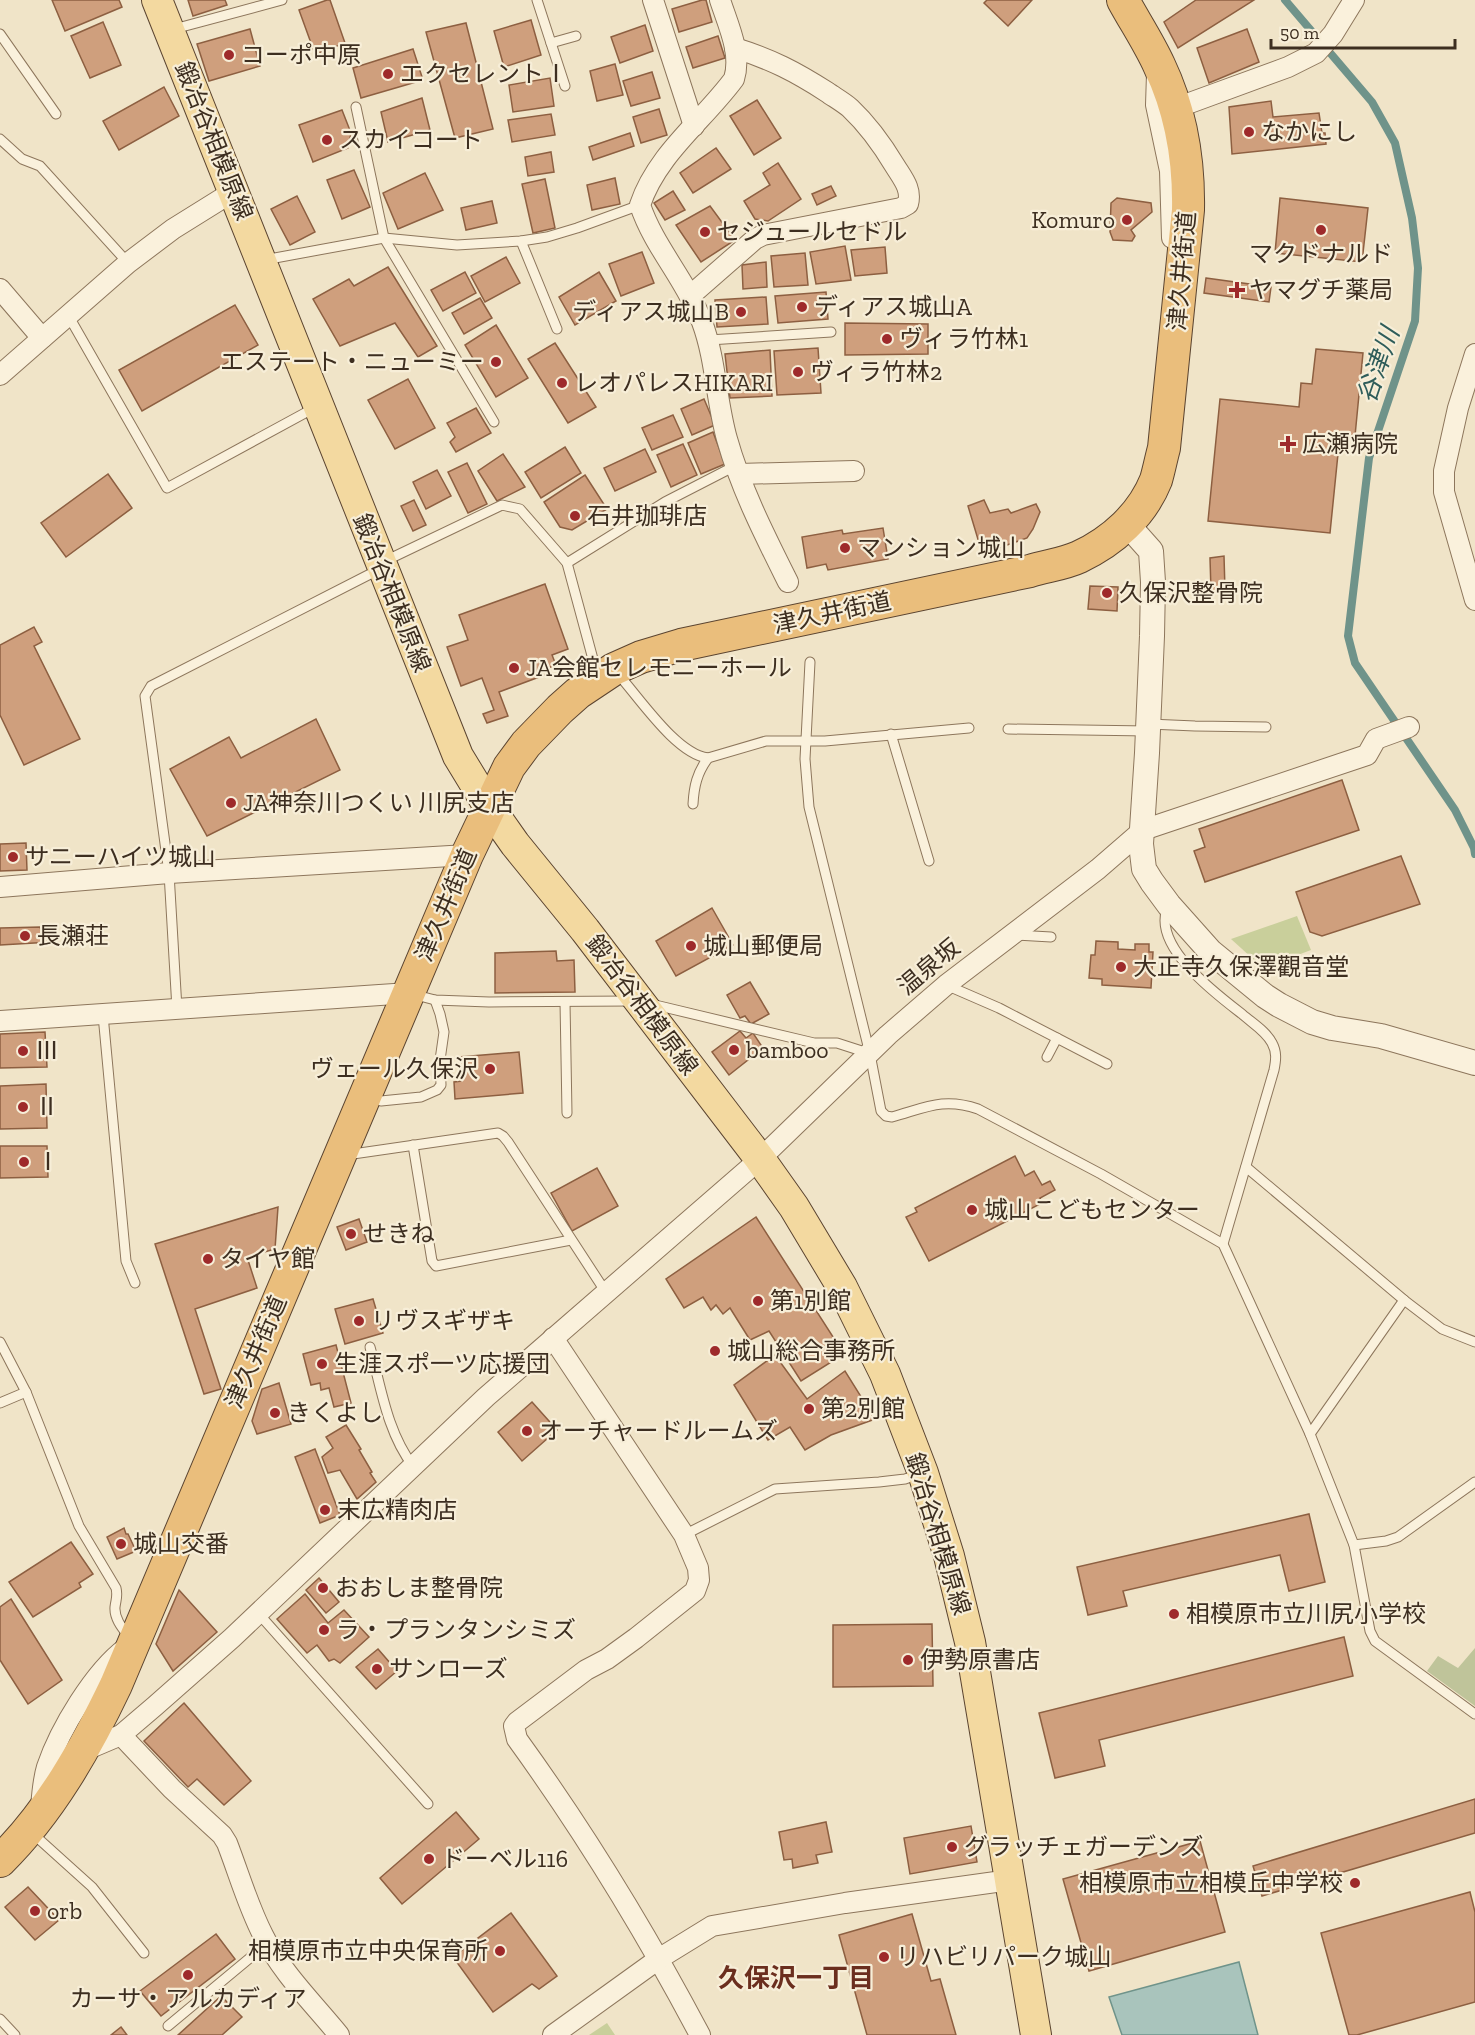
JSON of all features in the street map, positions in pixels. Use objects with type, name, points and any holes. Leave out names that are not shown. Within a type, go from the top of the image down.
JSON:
[{"type":"highway","name":"津久井街道","points":[[0,1862],[34,1822],[81,1752],[116,1685],[341,1155],[422,997],[467,855],[509,767],[526,744],[560,710],[606,674],[641,657],[681,645],[1007,576],[1078,558],[1109,541],[1127,524],[1145,501],[1156,479],[1164,448],[1188,210],[1188,162],[1176,108],[1159,64],[1123,0]]},
{"type":"main road","name":"鍛冶谷相模原線","points":[[157,0],[451,741],[471,779],[515,844],[585,930],[794,1207],[842,1287],[885,1374],[922,1473],[949,1557],[970,1642],[1036,2035]]},
{"type":"street","points":[[653,0],[694,126]]},
{"type":"street","points":[[720,0],[735,48],[737,61],[734,79],[659,165],[646,188],[640,205],[654,236],[691,295],[709,340],[721,415],[737,470],[760,525],[788,582]]},
{"type":"street","points":[[1176,108],[1288,67],[1316,53],[1333,34],[1354,0]]},
{"type":"street","points":[[691,295],[754,238],[901,208],[908,204],[910,195],[907,185],[891,159],[862,120],[848,106],[777,63],[735,48]]},
{"type":"street","points":[[1159,64],[1156,74],[1156,105],[1170,171],[1174,260],[1181,278]]},
{"type":"street","points":[[0,375],[128,262],[174,229],[234,191]]},
{"type":"street","points":[[0,289],[42,338]]},
{"type":"street","points":[[1475,354],[1458,408],[1444,471],[1443,492],[1475,600]]},
{"type":"street","points":[[737,470],[854,471]]},
{"type":"street","points":[[1127,524],[1151,551],[1152,604],[1148,727],[1141,844],[1144,869],[1169,905],[1210,951],[1264,996],[1296,1014],[1332,1028],[1380,1036],[1475,1063]]},
{"type":"street","points":[[1143,830],[1367,755],[1376,739],[1409,727]]},
{"type":"street","name":"温泉坂","points":[[81,1752],[121,1735],[258,1613],[412,1466],[553,1338],[760,1159],[888,1035],[946,985],[1098,869],[1143,830]]},
{"type":"street","points":[[0,887],[169,873],[467,855]]},
{"type":"street","points":[[0,1021],[177,1009],[422,997]]},
{"type":"street","points":[[553,1338],[684,1535],[698,1568],[699,1580],[695,1592],[617,1652],[561,1688],[514,1726],[517,1739],[552,1788],[660,1958],[700,2035]]},
{"type":"street","points":[[34,1822],[47,1767],[60,1738],[101,1671],[134,1642]]},
{"type":"street","points":[[121,1735],[228,1843],[256,1919],[268,1943],[298,1986],[339,2035]]},
{"type":"street","points":[[553,2035],[660,1958],[712,1926],[845,1903],[1010,1880]]},
{"type":"lane","points":[[169,31],[282,0]]},
{"type":"lane","points":[[537,0],[565,86]]},
{"type":"lane","points":[[0,33],[56,114]]},
{"type":"lane","points":[[551,43],[576,36]]},
{"type":"lane","points":[[356,107],[384,237],[494,422]]},
{"type":"lane","points":[[0,140],[22,159],[40,166],[128,262]]},
{"type":"lane","points":[[261,261],[384,237],[457,245],[548,237],[640,205]]},
{"type":"lane","points":[[520,241],[557,328]]},
{"type":"lane","points":[[68,315],[167,488],[318,406]]},
{"type":"lane","points":[[709,340],[831,332]]},
{"type":"lane","points":[[567,563],[665,502],[737,470]]},
{"type":"lane","points":[[177,1009],[169,873],[144,701],[147,691],[151,686],[502,505],[520,508],[567,563],[606,674],[673,738],[694,753],[708,758],[766,741],[825,741],[969,728]]},
{"type":"lane","points":[[810,662],[805,741],[810,807],[870,1054],[879,1105],[886,1116],[892,1118],[941,1103],[965,1104],[978,1109],[1101,1174],[1222,1244],[1310,1434],[1354,1545],[1370,1631],[1375,1641],[1475,1714]]},
{"type":"lane","points":[[1008,729],[1266,727]]},
{"type":"lane","points":[[891,734],[929,861]]},
{"type":"lane","points":[[693,804],[694,786],[708,758]]},
{"type":"lane","points":[[1169,905],[1166,922],[1170,943],[1197,976],[1265,1033],[1275,1050],[1277,1059],[1222,1244]]},
{"type":"lane","points":[[1010,935],[1051,937]]},
{"type":"lane","points":[[946,985],[999,1008],[1107,1064]]},
{"type":"lane","points":[[422,997],[489,1002],[616,1000],[640,1002],[814,1043],[837,1043],[870,1054]]},
{"type":"lane","points":[[381,1101],[429,1094],[441,1085],[440,1060],[444,1032],[440,1014],[422,997]]},
{"type":"lane","points":[[565,1002],[567,1113]]},
{"type":"lane","points":[[104,1015],[126,1261],[135,1283]]},
{"type":"lane","points":[[1047,1057],[1057,1038]]},
{"type":"lane","points":[[341,1155],[492,1132],[503,1136],[606,1293]]},
{"type":"lane","points":[[413,1145],[432,1261],[436,1266],[571,1240]]},
{"type":"lane","points":[[1246,1167],[1404,1300],[1442,1329],[1475,1342]]},
{"type":"lane","points":[[1310,1434],[1404,1300]]},
{"type":"lane","points":[[0,1342],[26,1392],[79,1526],[116,1587],[118,1596],[115,1613],[134,1642]]},
{"type":"lane","points":[[370,1347],[392,1428],[398,1444],[412,1466]]},
{"type":"lane","points":[[0,1403],[26,1392]]},
{"type":"lane","points":[[684,1535],[775,1489],[888,1481],[905,1479],[922,1473]]},
{"type":"lane","points":[[1354,1545],[1398,1537],[1475,1482]]},
{"type":"lane","points":[[258,1613],[428,1804]]},
{"type":"lane","points":[[34,1822],[43,1841],[92,1887],[144,1953]]},
{"type":"lane","points":[[168,2026],[268,1943]]},
{"type":"lane","points":[[0,2019],[15,2035]]},
{"type":"green space","points":[[1297,916],[1311,950],[1263,968],[1231,939]]},
{"type":"green space","points":[[1475,1648],[1475,1706],[1427,1671],[1438,1656],[1458,1668]]},
{"type":"green space","points":[[607,2023],[615,2035],[589,2035]]},
{"type":"water","points":[[1239,1962],[1258,2035],[1122,2035],[1109,1997]]},
{"type":"building","points":[[52,0],[119,0],[122,7],[65,31]]},
{"type":"building","points":[[188,0],[225,0],[227,5],[193,16]]},
{"type":"building","points":[[330,0],[345,43],[315,54],[299,10]]},
{"type":"building","points":[[706,0],[712,22],[679,32],[672,9]]},
{"type":"building","points":[[987,0],[1032,0],[1008,26],[984,3]]},
{"type":"building","points":[[1196,0],[1254,0],[1178,48],[1164,22]]},
{"type":"building","points":[[531,20],[541,55],[504,67],[494,31]]},
{"type":"building","points":[[103,22],[121,65],[90,78],[71,36]]},
{"type":"building","points":[[466,23],[493,129],[455,138],[426,32]]},
{"type":"building","points":[[645,25],[653,51],[620,63],[611,37]]},
{"type":"building","name":"コーポ中原","points":[[250,29],[260,66],[209,81],[197,44]]},
{"type":"building","points":[[1247,29],[1259,62],[1209,83],[1197,48]]},
{"type":"building","points":[[718,36],[725,58],[693,68],[686,47]]},
{"type":"building","name":"エクセレントⅠ","points":[[413,49],[423,80],[361,98],[353,68]]},
{"type":"building","points":[[615,64],[623,95],[597,101],[590,71]]},
{"type":"building","points":[[652,72],[660,98],[631,106],[623,81]]},
{"type":"building","points":[[550,78],[554,106],[513,112],[509,85]]},
{"type":"building","points":[[164,87],[179,116],[119,150],[103,121]]},
{"type":"building","points":[[422,98],[430,130],[388,142],[381,112]]},
{"type":"building","points":[[757,100],[781,138],[754,155],[730,116]]},
{"type":"building","points":[[1271,101],[1273,117],[1319,113],[1326,144],[1232,154],[1229,107]]},
{"type":"building","points":[[659,109],[667,135],[641,143],[633,117]]},
{"type":"building","name":"スカイコート","points":[[342,110],[351,133],[348,148],[313,162],[299,125]]},
{"type":"building","points":[[551,114],[555,135],[512,142],[508,120]]},
{"type":"building","points":[[630,133],[634,146],[593,160],[589,147]]},
{"type":"building","points":[[716,148],[731,169],[693,193],[680,173]]},
{"type":"building","points":[[551,152],[554,172],[528,176],[525,157]]},
{"type":"building","points":[[778,163],[801,199],[768,221],[755,219],[744,201],[770,185],[763,173]]},
{"type":"building","points":[[354,170],[370,207],[342,219],[327,180]]},
{"type":"building","points":[[425,173],[443,210],[398,229],[383,193]]},
{"type":"building","points":[[615,178],[620,204],[592,210],[587,185]]},
{"type":"building","points":[[545,179],[555,228],[533,233],[522,184]]},
{"type":"building","points":[[831,186],[836,196],[817,205],[812,194]]},
{"type":"building","points":[[673,191],[685,210],[665,220],[654,203]]},
{"type":"building","points":[[297,196],[315,232],[290,245],[271,209]]},
{"type":"building","points":[[1117,198],[1151,203],[1152,212],[1131,230],[1135,236],[1132,241],[1113,240],[1110,232],[1111,203]]},
{"type":"building","name":"マクドナルド","points":[[1280,198],[1368,208],[1362,262],[1275,253]]},
{"type":"building","points":[[492,201],[497,223],[466,230],[461,208]]},
{"type":"building","name":"セジュールセドル","points":[[710,206],[735,240],[701,262],[676,225]]},
{"type":"building","points":[[845,246],[851,280],[816,284],[810,252]]},
{"type":"building","points":[[885,247],[887,273],[855,276],[851,250]]},
{"type":"building","points":[[642,252],[654,283],[621,296],[609,264]]},
{"type":"building","points":[[805,253],[808,285],[774,287],[771,256]]},
{"type":"building","points":[[506,257],[520,283],[485,302],[471,276]]},
{"type":"building","points":[[766,262],[767,287],[743,289],[742,265]]},
{"type":"building","points":[[388,267],[437,346],[418,357],[395,323],[340,346],[313,299],[349,279],[354,286]]},
{"type":"building","points":[[465,272],[476,293],[443,311],[431,290]]},
{"type":"building","points":[[599,272],[616,301],[575,325],[559,297]]},
{"type":"building","name":"ヤマグチ薬局","points":[[1206,278],[1271,287],[1269,302],[1204,293]]},
{"type":"building","name":"ディアス城山A","points":[[826,292],[828,319],[778,323],[775,296]]},
{"type":"building","name":"ディアス城山B","points":[[766,297],[768,324],[717,327],[715,300]]},
{"type":"building","points":[[480,298],[492,318],[464,334],[452,313]]},
{"type":"building","points":[[235,305],[258,345],[142,411],[119,370]]},
{"type":"building","name":"ヴィラ竹林1","points":[[845,323],[928,324],[928,354],[845,355]]},
{"type":"building","name":"エステート・ニューミー","points":[[496,325],[528,378],[496,397],[465,345]]},
{"type":"building","name":"レオパレスHIKARI","points":[[555,343],[596,407],[568,423],[528,359]]},
{"type":"building","name":"ヴィラ竹林2","points":[[818,348],[821,393],[777,395],[774,351]]},
{"type":"building","points":[[1316,349],[1363,353],[1355,436],[1340,434],[1330,533],[1208,521],[1220,399],[1299,407],[1301,383],[1312,384]]},
{"type":"building","points":[[770,350],[772,396],[730,398],[725,354]]},
{"type":"building","points":[[408,379],[435,428],[395,449],[368,400]]},
{"type":"building","points":[[704,399],[715,425],[692,435],[681,409]]},
{"type":"building","points":[[476,408],[491,433],[456,452],[450,442],[455,437],[447,423]]},
{"type":"building","points":[[673,415],[683,437],[652,450],[642,428]]},
{"type":"building","points":[[713,432],[725,464],[701,474],[688,443]]},
{"type":"building","points":[[683,444],[697,475],[671,487],[657,455]]},
{"type":"building","points":[[565,447],[581,473],[541,498],[525,472]]},
{"type":"building","points":[[645,449],[656,472],[615,491],[604,468]]},
{"type":"building","points":[[503,454],[525,487],[497,501],[478,471]]},
{"type":"building","points":[[467,463],[487,504],[468,513],[448,472]]},
{"type":"building","points":[[437,470],[451,496],[426,509],[413,482]]},
{"type":"building","points":[[108,474],[132,508],[66,557],[41,523]]},
{"type":"building","points":[[585,475],[607,509],[572,530],[560,527],[544,502]]},
{"type":"building","points":[[414,500],[426,525],[413,531],[401,506]]},
{"type":"building","points":[[984,500],[990,513],[1008,509],[1011,513],[1036,504],[1040,512],[1027,538],[990,551],[980,546],[968,506]]},
{"type":"building","name":"マンション城山","points":[[883,528],[888,559],[828,570],[826,564],[807,568],[802,537],[842,530],[843,534]]},
{"type":"building","points":[[1224,556],[1225,590],[1211,591],[1210,558]]},
{"type":"building","points":[[545,584],[568,649],[552,655],[556,665],[548,668],[550,673],[499,692],[508,716],[487,723],[483,714],[494,710],[482,678],[461,686],[447,647],[468,640],[459,615]]},
{"type":"building","points":[[1090,586],[1118,587],[1117,611],[1088,609]]},
{"type":"building","points":[[34,627],[42,642],[34,646],[80,739],[24,765],[0,715],[0,645]]},
{"type":"building","name":"JA神奈川つくい 川尻支店","points":[[316,719],[340,770],[207,836],[170,769],[229,737],[241,758]]},
{"type":"building","points":[[1342,780],[1359,830],[1205,882],[1194,851],[1205,847],[1199,829]]},
{"type":"building","name":"サニーハイツ城山","points":[[26,843],[27,870],[0,871],[0,844]]},
{"type":"building","points":[[1401,856],[1420,904],[1322,936],[1310,932],[1296,892]]},
{"type":"building","points":[[712,908],[733,945],[676,976],[656,941]]},
{"type":"building","name":"長瀬荘","points":[[40,927],[41,930],[50,930],[51,942],[0,945],[0,928]]},
{"type":"building","name":"大正寺久保澤觀音堂","points":[[1096,941],[1118,942],[1118,949],[1135,950],[1135,944],[1149,944],[1149,952],[1153,952],[1151,988],[1102,985],[1102,979],[1089,978],[1091,955],[1095,955]]},
{"type":"building","points":[[556,951],[557,961],[574,960],[575,992],[495,993],[495,953]]},
{"type":"building","points":[[750,982],[769,1014],[751,1024],[745,1016],[740,1018],[727,995]]},
{"type":"building","points":[[740,1031],[746,1038],[753,1033],[763,1048],[729,1075],[712,1052]]},
{"type":"building","name":"Ⅲ","points":[[45,1032],[47,1067],[0,1068],[0,1034]]},
{"type":"building","name":"ヴェール久保沢","points":[[519,1052],[523,1093],[455,1099],[454,1082],[461,1081],[459,1057]]},
{"type":"building","name":"Ⅱ","points":[[46,1084],[47,1128],[0,1129],[0,1086]]},
{"type":"building","name":"Ⅰ","points":[[0,1146],[47,1146],[48,1177],[0,1178]]},
{"type":"building","name":"城山こどもセンター","points":[[1015,1156],[1025,1176],[1034,1171],[1042,1185],[1050,1181],[1055,1190],[1040,1198],[1042,1203],[929,1261],[906,1217],[917,1212],[915,1208]]},
{"type":"building","points":[[597,1168],[618,1206],[572,1231],[551,1193]]},
{"type":"building","points":[[278,1207],[275,1249],[247,1257],[257,1288],[195,1309],[221,1389],[204,1394],[155,1244]]},
{"type":"building","name":"第1別館","points":[[756,1217],[844,1354],[801,1381],[769,1331],[750,1340],[730,1308],[723,1314],[716,1305],[711,1310],[703,1297],[684,1308],[666,1279]]},
{"type":"building","points":[[359,1219],[367,1242],[346,1250],[337,1227]]},
{"type":"building","name":"リヴスギザキ","points":[[373,1299],[383,1333],[345,1344],[335,1309]]},
{"type":"building","points":[[336,1345],[351,1403],[334,1407],[329,1388],[321,1390],[320,1383],[311,1385],[303,1354]]},
{"type":"building","name":"第2別館","points":[[775,1355],[807,1399],[845,1371],[875,1419],[831,1435],[805,1450],[790,1427],[768,1440],[734,1385]]},
{"type":"building","points":[[279,1383],[291,1424],[257,1434],[252,1421],[262,1389]]},
{"type":"building","name":"オーチャードルームズ","points":[[532,1402],[557,1430],[522,1461],[498,1432]]},
{"type":"building","points":[[346,1425],[361,1449],[359,1450],[376,1482],[357,1499],[340,1470],[328,1473],[322,1457],[333,1448],[326,1437]]},
{"type":"building","points":[[315,1449],[340,1515],[320,1523],[295,1457]]},
{"type":"building","points":[[1309,1514],[1325,1582],[1289,1591],[1280,1555],[1123,1591],[1127,1606],[1088,1615],[1077,1567]]},
{"type":"building","name":"城山交番","points":[[124,1528],[136,1551],[117,1559],[107,1537]]},
{"type":"building","points":[[71,1542],[93,1574],[79,1583],[81,1587],[33,1617],[9,1582]]},
{"type":"building","points":[[319,1578],[339,1602],[326,1613],[306,1590]]},
{"type":"building","points":[[179,1590],[217,1632],[173,1671],[156,1644]]},
{"type":"building","name":"ラ・プランタンシミズ","points":[[305,1594],[328,1623],[344,1610],[369,1637],[340,1663],[334,1659],[329,1661],[317,1645],[307,1653],[277,1619]]},
{"type":"building","points":[[11,1599],[62,1680],[28,1704],[0,1660],[0,1607]]},
{"type":"building","points":[[932,1624],[933,1686],[833,1687],[833,1625]]},
{"type":"building","points":[[1344,1637],[1353,1676],[1099,1740],[1105,1766],[1055,1778],[1039,1713]]},
{"type":"building","name":"サンローズ","points":[[378,1649],[397,1671],[376,1689],[356,1667]]},
{"type":"building","points":[[184,1703],[251,1781],[224,1805],[197,1779],[188,1787],[144,1741]]},
{"type":"building","points":[[1475,1799],[1475,1833],[1262,1896],[1253,1866]]},
{"type":"building","name":"ドーベル116","points":[[456,1812],[479,1839],[402,1904],[380,1878]]},
{"type":"building","points":[[826,1822],[832,1852],[816,1855],[818,1863],[793,1868],[792,1859],[784,1860],[779,1832]]},
{"type":"building","points":[[971,1826],[977,1862],[910,1874],[904,1838]]},
{"type":"building","points":[[1200,1841],[1225,1932],[1089,1971],[1063,1879]]},
{"type":"building","points":[[28,1887],[59,1920],[35,1940],[5,1907]]},
{"type":"building","points":[[1470,1892],[1475,1912],[1475,2002],[1357,2035],[1349,2035],[1321,1933]]},
{"type":"building","points":[[511,1913],[557,1976],[539,1989],[532,1984],[493,2012],[453,1957]]},
{"type":"building","name":"リハビリパーク城山","points":[[912,1914],[931,1981],[940,1979],[956,2035],[867,2035],[839,1935]]},
{"type":"building","name":"カーサ・アルカディア","points":[[216,1934],[235,1959],[161,2016],[140,1991]]},
{"type":"building","points":[[221,1996],[242,2017],[222,2035],[178,2035]]},
{"type":"building","points":[[121,2027],[127,2035],[111,2035]]},
{"type":"waterway","name":"谷津川","points":[[1285,0],[1372,102],[1395,143],[1412,218],[1418,268],[1415,321],[1369,458],[1348,636],[1355,663],[1455,810],[1475,854]]},
{"type":"place","name":"コーポ中原","points":[[229,55]]},
{"type":"place","name":"エクセレントⅠ","points":[[388,74]]},
{"type":"place","name":"なかにし","points":[[1249,132]]},
{"type":"place","name":"スカイコート","points":[[327,140]]},
{"type":"place","name":"Komuro","points":[[1127,220]]},
{"type":"place","name":"マクドナルド","points":[[1321,230]]},
{"type":"place","name":"セジュールセドル","points":[[705,232]]},
{"type":"place","name":"ヤマグチ薬局","points":[[1237,290]]},
{"type":"place","name":"ディアス城山A","points":[[802,307]]},
{"type":"place","name":"ディアス城山B","points":[[741,312]]},
{"type":"place","name":"ヴィラ竹林1","points":[[887,339]]},
{"type":"place","name":"エステート・ニューミー","points":[[496,362]]},
{"type":"place","name":"ヴィラ竹林2","points":[[798,372]]},
{"type":"place","name":"レオパレスHIKARI","points":[[562,383]]},
{"type":"place","name":"広瀬病院","points":[[1288,444]]},
{"type":"place","name":"石井珈琲店","points":[[575,516]]},
{"type":"place","name":"マンション城山","points":[[845,548]]},
{"type":"place","name":"久保沢整骨院","points":[[1107,593]]},
{"type":"place","name":"JA会館セレモニーホール","points":[[514,668]]},
{"type":"place","name":"JA神奈川つくい 川尻支店","points":[[231,803]]},
{"type":"place","name":"サニーハイツ城山","points":[[13,857]]},
{"type":"place","name":"長瀬荘","points":[[25,936]]},
{"type":"place","name":"城山郵便局","points":[[691,946]]},
{"type":"place","name":"大正寺久保澤觀音堂","points":[[1121,967]]},
{"type":"place","name":"bamboo","points":[[734,1050]]},
{"type":"place","name":"Ⅲ","points":[[23,1051]]},
{"type":"place","name":"ヴェール久保沢","points":[[490,1069]]},
{"type":"place","name":"Ⅱ","points":[[23,1107]]},
{"type":"place","name":"Ⅰ","points":[[24,1162]]},
{"type":"place","name":"城山こどもセンター","points":[[972,1210]]},
{"type":"place","name":"せきね","points":[[351,1234]]},
{"type":"place","name":"タイヤ館","points":[[208,1259]]},
{"type":"place","name":"第1別館","points":[[758,1301]]},
{"type":"place","name":"リヴスギザキ","points":[[359,1321]]},
{"type":"place","name":"城山総合事務所","points":[[715,1351]]},
{"type":"place","name":"生涯スポ一ツ応援団","points":[[322,1364]]},
{"type":"place","name":"第2別館","points":[[809,1409]]},
{"type":"place","name":"きくよし","points":[[275,1413]]},
{"type":"place","name":"オーチャードルームズ","points":[[527,1431]]},
{"type":"place","name":"末広精肉店","points":[[325,1510]]},
{"type":"place","name":"城山交番","points":[[121,1544]]},
{"type":"place","name":"おおしま整骨院","points":[[323,1588]]},
{"type":"place","name":"相模原市立川尻小学校","points":[[1174,1614]]},
{"type":"place","name":"ラ・プランタンシミズ","points":[[324,1630]]},
{"type":"place","name":"伊勢原書店","points":[[908,1660]]},
{"type":"place","name":"サンローズ","points":[[377,1669]]},
{"type":"place","name":"グラッチェガーデンズ","points":[[952,1847]]},
{"type":"place","name":"ドーベル116","points":[[429,1859]]},
{"type":"place","name":"相模原市立相模丘中学校","points":[[1355,1883]]},
{"type":"place","name":"orb","points":[[35,1911]]},
{"type":"place","name":"相模原市立中央保育所","points":[[500,1951]]},
{"type":"place","name":"リハビリパーク城山","points":[[884,1957]]},
{"type":"place","name":"カーサ・アルカディア","points":[[188,1975]]},
{"type":"district","name":"久保沢一丁目","points":[[796,1978]]}]
